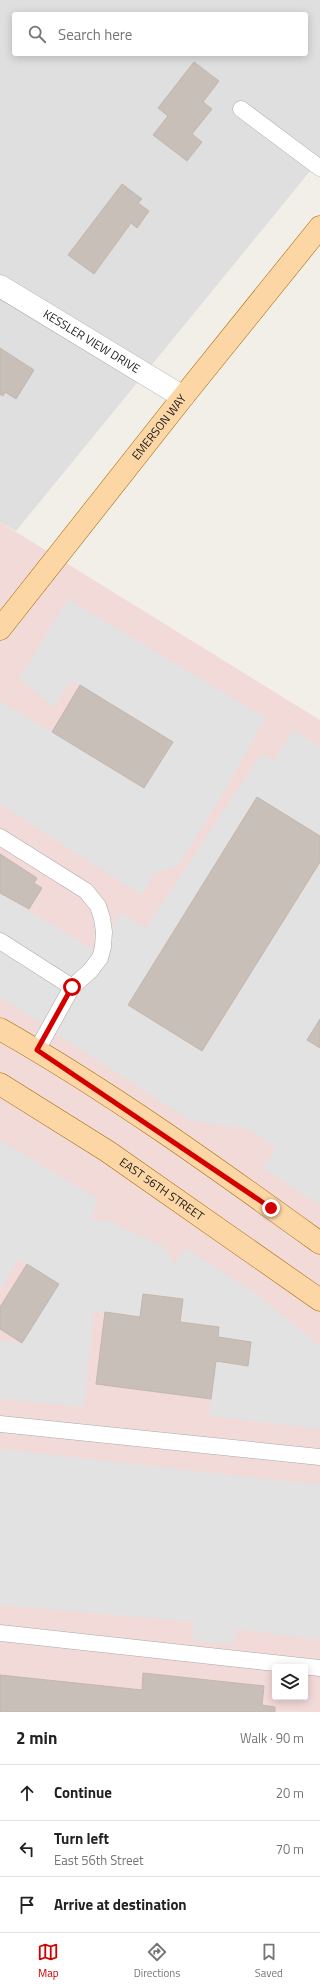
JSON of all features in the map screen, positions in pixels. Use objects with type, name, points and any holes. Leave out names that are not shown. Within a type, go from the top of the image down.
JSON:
[{"type":"main road","name":"EMERSON WAY","points":[[0,629],[183,397],[320,227]]},
{"type":"main road","points":[[0,1029],[37,1050],[176,1142],[320,1243]]},
{"type":"main road","name":"EAST 56TH STREET","points":[[0,1084],[125,1164],[320,1300]]},
{"type":"street","name":"KESSLER VIEW DRIVE","points":[[0,286],[183,397]]},
{"type":"lane","points":[[241,109],[320,168]]},
{"type":"lane","points":[[0,837],[79,886],[98,906],[102,918],[104,932],[102,953],[90,971],[72,987],[37,1050]]},
{"type":"lane","points":[[0,941],[72,987]]},
{"type":"lane","points":[[0,1424],[320,1456]]},
{"type":"lane","points":[[0,1633],[320,1668]]},
{"type":"shaded area","points":[[0,0],[320,0],[320,159],[16,531],[0,522]]},
{"type":"shaded area","points":[[0,522],[320,720],[320,1712],[0,1712]]},
{"type":"shaded area","points":[[68,599],[266,718],[217,803],[178,866],[155,873],[141,895],[0,804],[0,701],[144,788],[172,743],[80,685],[70,682],[54,707],[19,679]]},
{"type":"shaded area","points":[[293,729],[320,747],[320,836],[257,797],[128,1005],[203,1051],[320,862],[320,1205],[263,1168],[276,1148],[248,1129],[191,1121],[0,997],[0,893],[97,952],[121,913],[146,928],[261,754],[274,761]]},
{"type":"shaded area","points":[[0,1140],[98,1199],[91,1220],[107,1220],[164,1247],[175,1264],[185,1248],[255,1293],[320,1346],[320,1429],[209,1416],[216,1361],[248,1366],[251,1342],[218,1337],[219,1327],[180,1322],[183,1299],[144,1294],[140,1317],[94,1311],[84,1407],[0,1399],[0,1340],[22,1343],[59,1284],[19,1259],[0,1290]]},
{"type":"shaded area","points":[[0,1449],[320,1485],[320,1640],[236,1629],[234,1645],[192,1640],[194,1622],[0,1605]]},
{"type":"building","points":[[194,62],[219,81],[203,102],[212,109],[192,134],[202,142],[187,161],[153,135],[168,116],[158,108]]},
{"type":"building","points":[[122,184],[142,199],[138,203],[149,211],[137,228],[131,223],[94,274],[68,255]]},
{"type":"building","points":[[0,348],[34,370],[16,399],[5,392],[3,396],[0,394]]},
{"type":"building","points":[[80,685],[173,742],[144,788],[52,732]]},
{"type":"building","points":[[257,797],[320,836],[320,862],[202,1051],[128,1005]]},
{"type":"building","points":[[0,854],[37,878],[34,883],[42,888],[29,909],[0,893]]},
{"type":"building","points":[[320,1019],[320,1048],[307,1040]]},
{"type":"building","points":[[27,1264],[59,1284],[22,1343],[0,1329],[0,1307]]},
{"type":"building","points":[[143,1294],[183,1299],[180,1322],[219,1327],[218,1337],[251,1342],[248,1366],[216,1361],[211,1399],[96,1384],[105,1312],[140,1317]]},
{"type":"building","points":[[143,1673],[264,1686],[262,1705],[275,1707],[275,1712],[0,1712],[0,1675],[142,1690]]},
{"type":"route","points":[[72,987],[37,1050],[159,1130],[271,1208]]}]
